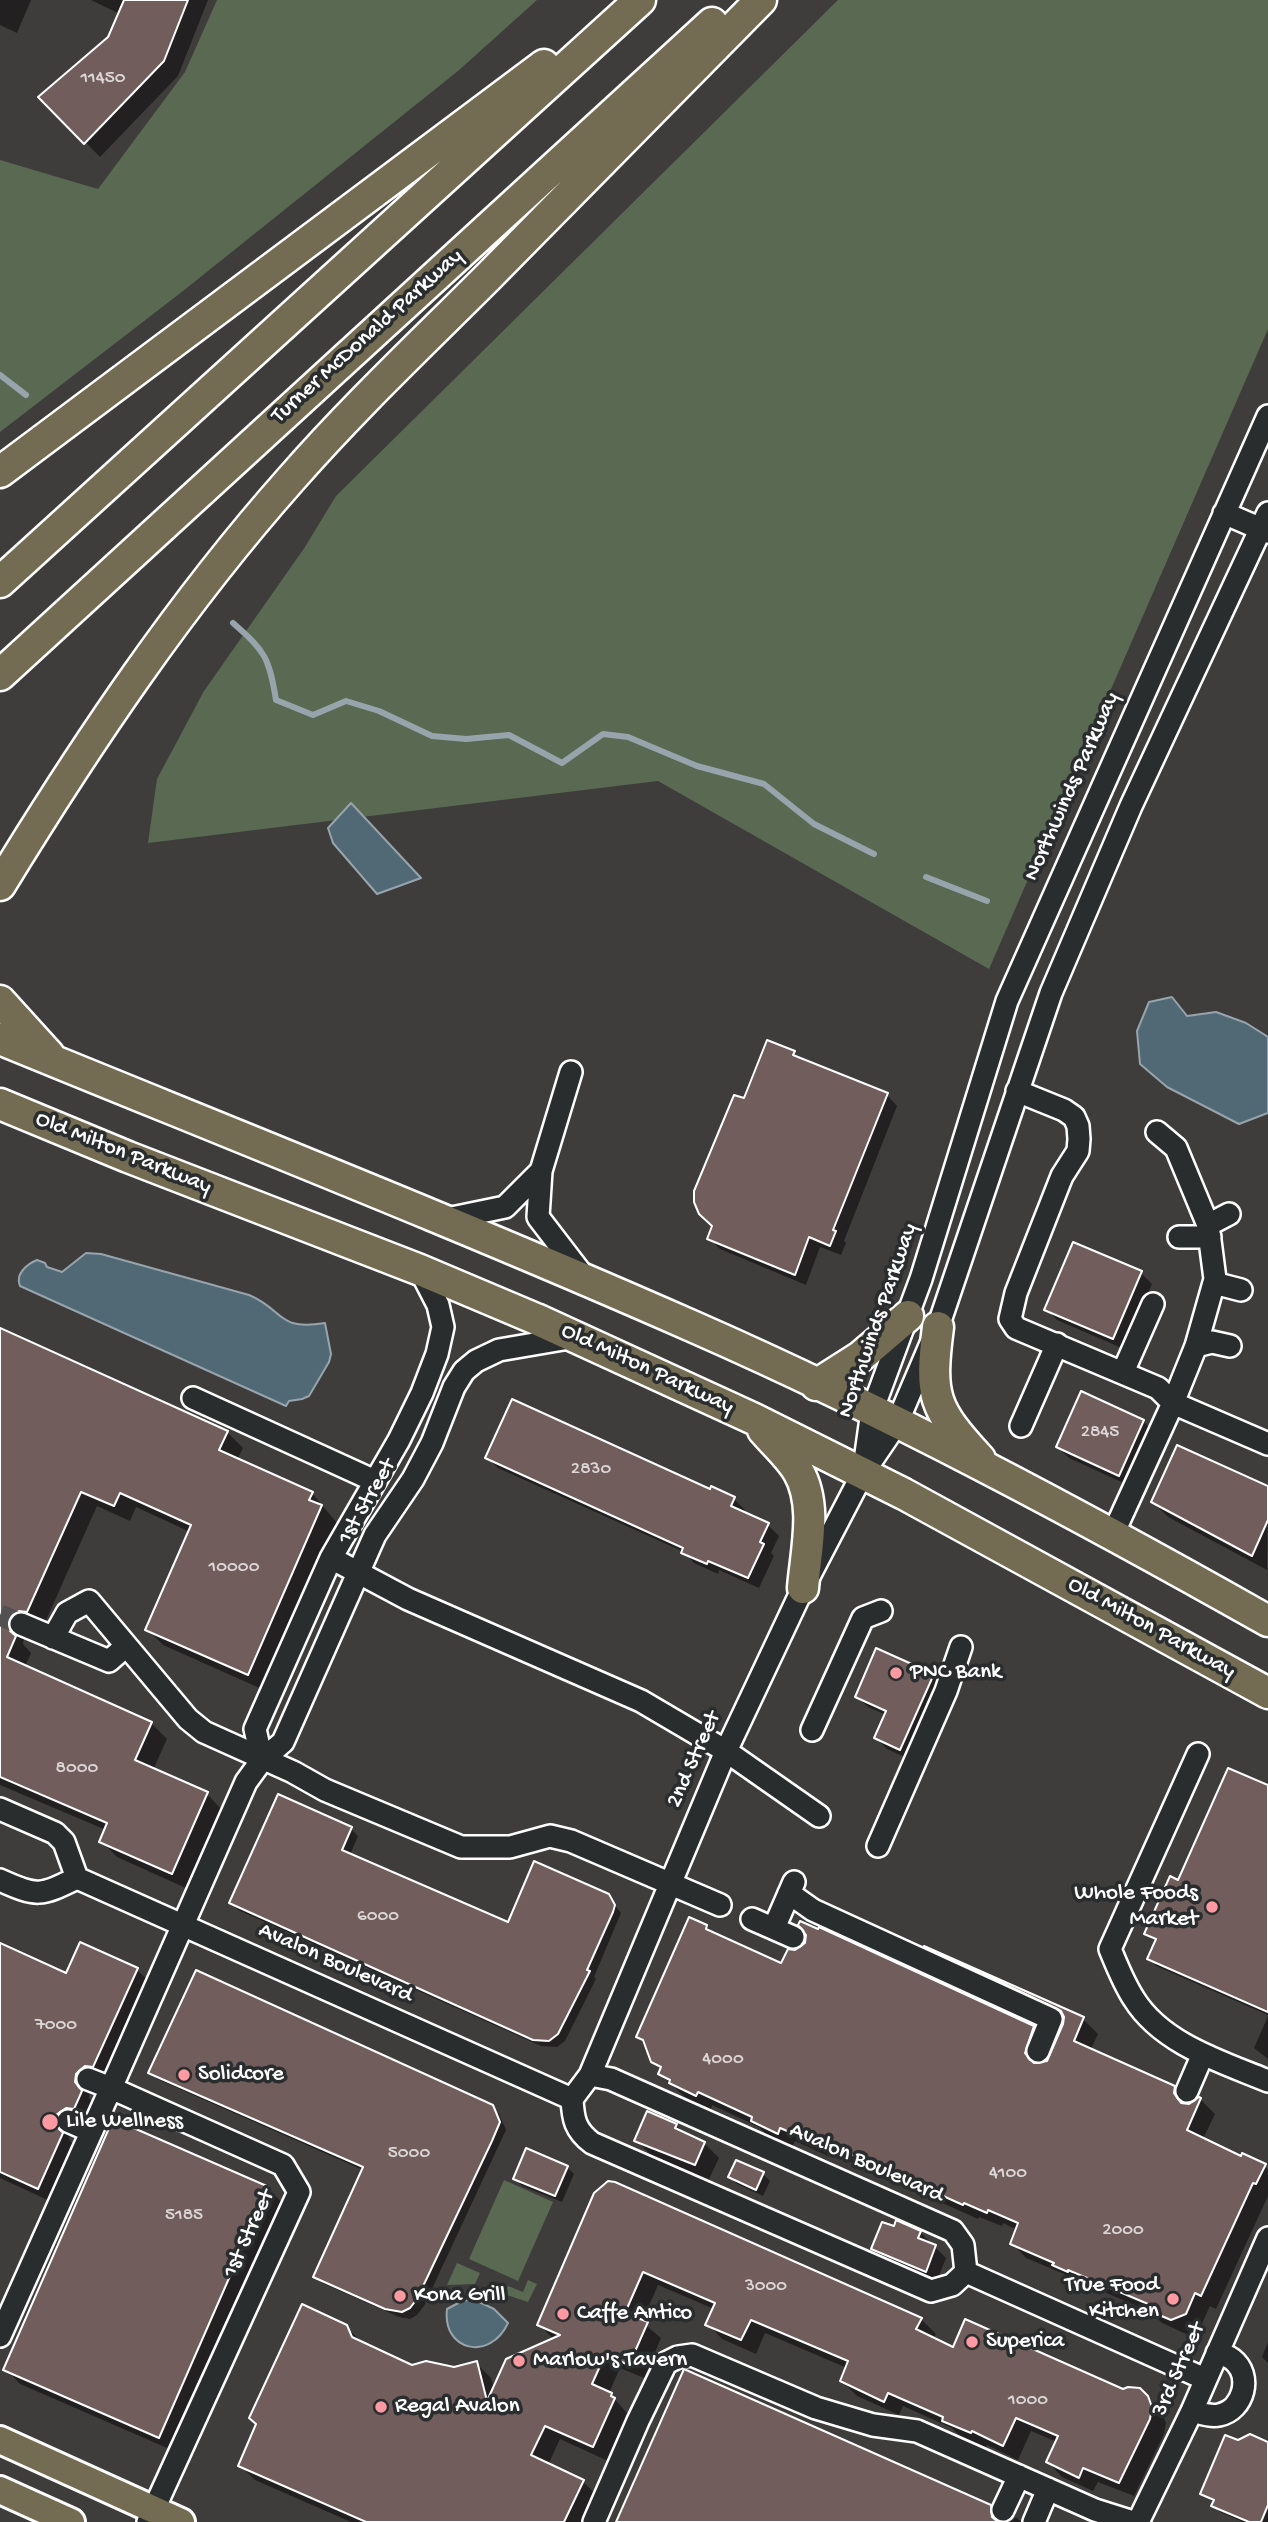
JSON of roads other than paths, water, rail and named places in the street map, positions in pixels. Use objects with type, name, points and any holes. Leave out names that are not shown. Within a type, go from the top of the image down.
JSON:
[{"type":"highway","points":[[0,472],[631,0]]},
{"type":"highway","points":[[0,582],[640,0]]},
{"type":"highway","name":"Turner McDonald Parkway","points":[[0,675],[737,0]]},
{"type":"highway","points":[[0,885],[150,654],[292,477],[761,0]]},
{"type":"highway","points":[[0,1001],[57,1063]]},
{"type":"highway","points":[[0,1039],[697,1328],[884,1417],[1113,1534],[1268,1621]]},
{"type":"highway","name":"Old Milton Parkway","points":[[0,1104],[128,1157],[420,1270],[754,1419],[863,1473],[1268,1693]]},
{"type":"highway","points":[[816,1385],[860,1357],[908,1316]]},
{"type":"highway","points":[[938,1327],[934,1386],[941,1411],[992,1472]]},
{"type":"highway","points":[[754,1419],[797,1470],[808,1493],[809,1514],[803,1588]]},
{"type":"main road","points":[[0,2440],[151,2516],[181,2522]]},
{"type":"main road","points":[[0,2490],[71,2522]]},
{"type":"street","name":"Northwinds Parkway","points":[[863,1473],[884,1417],[908,1316],[949,1194],[1007,1001],[1268,416]]},
{"type":"street","points":[[1224,513],[1266,525]]},
{"type":"street","name":"Northwinds Parkway","points":[[884,1417],[938,1327],[1051,993],[1125,818],[1266,525]]},
{"type":"street","points":[[571,1072],[541,1171],[538,1217],[587,1281]]},
{"type":"street","points":[[1017,1091],[1064,1110],[1074,1117],[1078,1126],[1078,1151],[1062,1175],[1016,1293],[1010,1319],[1016,1328],[1158,1388],[1172,1403],[1268,1444]]},
{"type":"street","points":[[1113,1534],[1196,1346],[1214,1283],[1209,1231],[1175,1148],[1157,1132]]},
{"type":"street","points":[[442,1220],[505,1207],[541,1171]]},
{"type":"street","points":[[1179,1237],[1209,1231],[1229,1214]]},
{"type":"street","name":"1st Street","points":[[262,1760],[255,1729],[331,1558],[376,1481],[422,1393],[441,1342],[443,1328],[438,1305],[420,1270]]},
{"type":"street","points":[[1214,1283],[1241,1290]]},
{"type":"street","points":[[1123,1373],[1153,1304]]},
{"type":"street","name":"1st Street","points":[[151,2516],[299,2192],[283,2165],[111,2088],[181,1924],[246,1782],[262,1760],[283,1742],[375,1535],[413,1479],[432,1443],[454,1387],[464,1371],[476,1361],[499,1350],[575,1337]]},
{"type":"street","points":[[1196,1346],[1212,1342],[1230,1346]]},
{"type":"street","points":[[1021,1426],[1057,1345]]},
{"type":"street","points":[[193,1398],[376,1481]]},
{"type":"street","name":"2nd Street","points":[[590,2075],[726,1751],[803,1588],[863,1473]]},
{"type":"street","points":[[331,1558],[408,1599],[641,1701],[726,1751],[820,1816]]},
{"type":"street","points":[[53,1638],[67,1613],[89,1601],[196,1725],[204,1732],[262,1760],[293,1772],[325,1790],[461,1847],[510,1847],[550,1836],[570,1841],[720,1905]]},
{"type":"street","points":[[812,1730],[863,1618],[881,1611]]},
{"type":"street","points":[[21,1624],[109,1661],[126,1646]]},
{"type":"street","points":[[878,1846],[946,1691],[961,1647]]},
{"type":"street","points":[[1198,1754],[1110,1949],[1134,2001],[1161,2029],[1203,2054],[1268,2081]]},
{"type":"street","points":[[0,1809],[55,1833],[64,1842],[77,1878],[41,1894],[25,1891],[0,1880]]},
{"type":"street","name":"Avalon Boulevard","points":[[77,1878],[572,2099]]},
{"type":"street","points":[[752,1919],[783,1933],[792,1887],[813,1910],[1051,2019],[1038,2051]]},
{"type":"street","points":[[1187,2091],[1203,2054]]},
{"type":"street","points":[[590,2075],[572,2099],[573,2123],[592,2143],[931,2291],[952,2285],[966,2272],[1205,2379]]},
{"type":"street","name":"Avalon Boulevard","points":[[590,2075],[611,2079],[953,2231],[962,2245],[966,2272]]},
{"type":"street","points":[[0,2336],[111,2088],[88,2078]]},
{"type":"street","points":[[68,2121],[92,2131]]},
{"type":"street","name":"3rd Street","points":[[1136,2522],[1192,2411],[1268,2238]]},
{"type":"street","points":[[1192,2411],[1218,2415],[1236,2405],[1242,2396],[1244,2386],[1238,2366],[1231,2358],[1217,2353]]},
{"type":"street","points":[[594,2522],[638,2447],[638,2421],[666,2363],[678,2357],[692,2355],[816,2407],[873,2426],[918,2431],[1095,2510],[1136,2522]]},
{"type":"street","points":[[1003,2510],[1019,2476]]},
{"type":"street","points":[[1034,2522],[1048,2489]]},
{"type":"water","points":[[351,803],[421,878],[377,894],[333,843],[328,828]]},
{"type":"water","points":[[1172,997],[1187,1016],[1216,1012],[1246,1023],[1268,1037],[1268,1113],[1239,1124],[1167,1087],[1140,1064],[1137,1031],[1149,1002]]},
{"type":"water","points":[[86,1253],[101,1254],[249,1295],[289,1322],[309,1325],[325,1323],[331,1354],[329,1362],[309,1396],[289,1401],[286,1406],[20,1286],[19,1277],[26,1267],[37,1260],[62,1272]]},
{"type":"water","points":[[473,2299],[494,2309],[508,2323],[500,2335],[479,2347],[459,2342],[447,2323],[447,2309]]},
{"type":"waterway","points":[[0,375],[26,395]]},
{"type":"waterway","points":[[233,623],[264,656],[276,700],[313,715],[346,701],[379,711],[432,736],[466,739],[509,735],[562,763],[603,734],[628,737],[697,766],[764,784],[814,824],[874,854]]},
{"type":"waterway","points":[[926,877],[987,901]]},
{"type":"tunnel","points":[[0,1615],[21,1624]]},
{"type":"place","name":"PNC Bank","points":[[896,1673]]},
{"type":"place","name":"Whole Foods Market","points":[[1212,1907]]},
{"type":"place","name":"Solidcore","points":[[184,2075]]},
{"type":"place","name":"Lile Wellness","points":[[50,2122]]},
{"type":"place","name":"Kona Grill","points":[[400,2296]]},
{"type":"place","name":"True Food Kitchen","points":[[1173,2299]]},
{"type":"place","name":"Caffe Antico","points":[[563,2314]]},
{"type":"place","name":"Superica","points":[[972,2342]]},
{"type":"place","name":"Marlow's Tavern","points":[[519,2361]]},
{"type":"place","name":"Regal Avalon","points":[[381,2407]]}]
